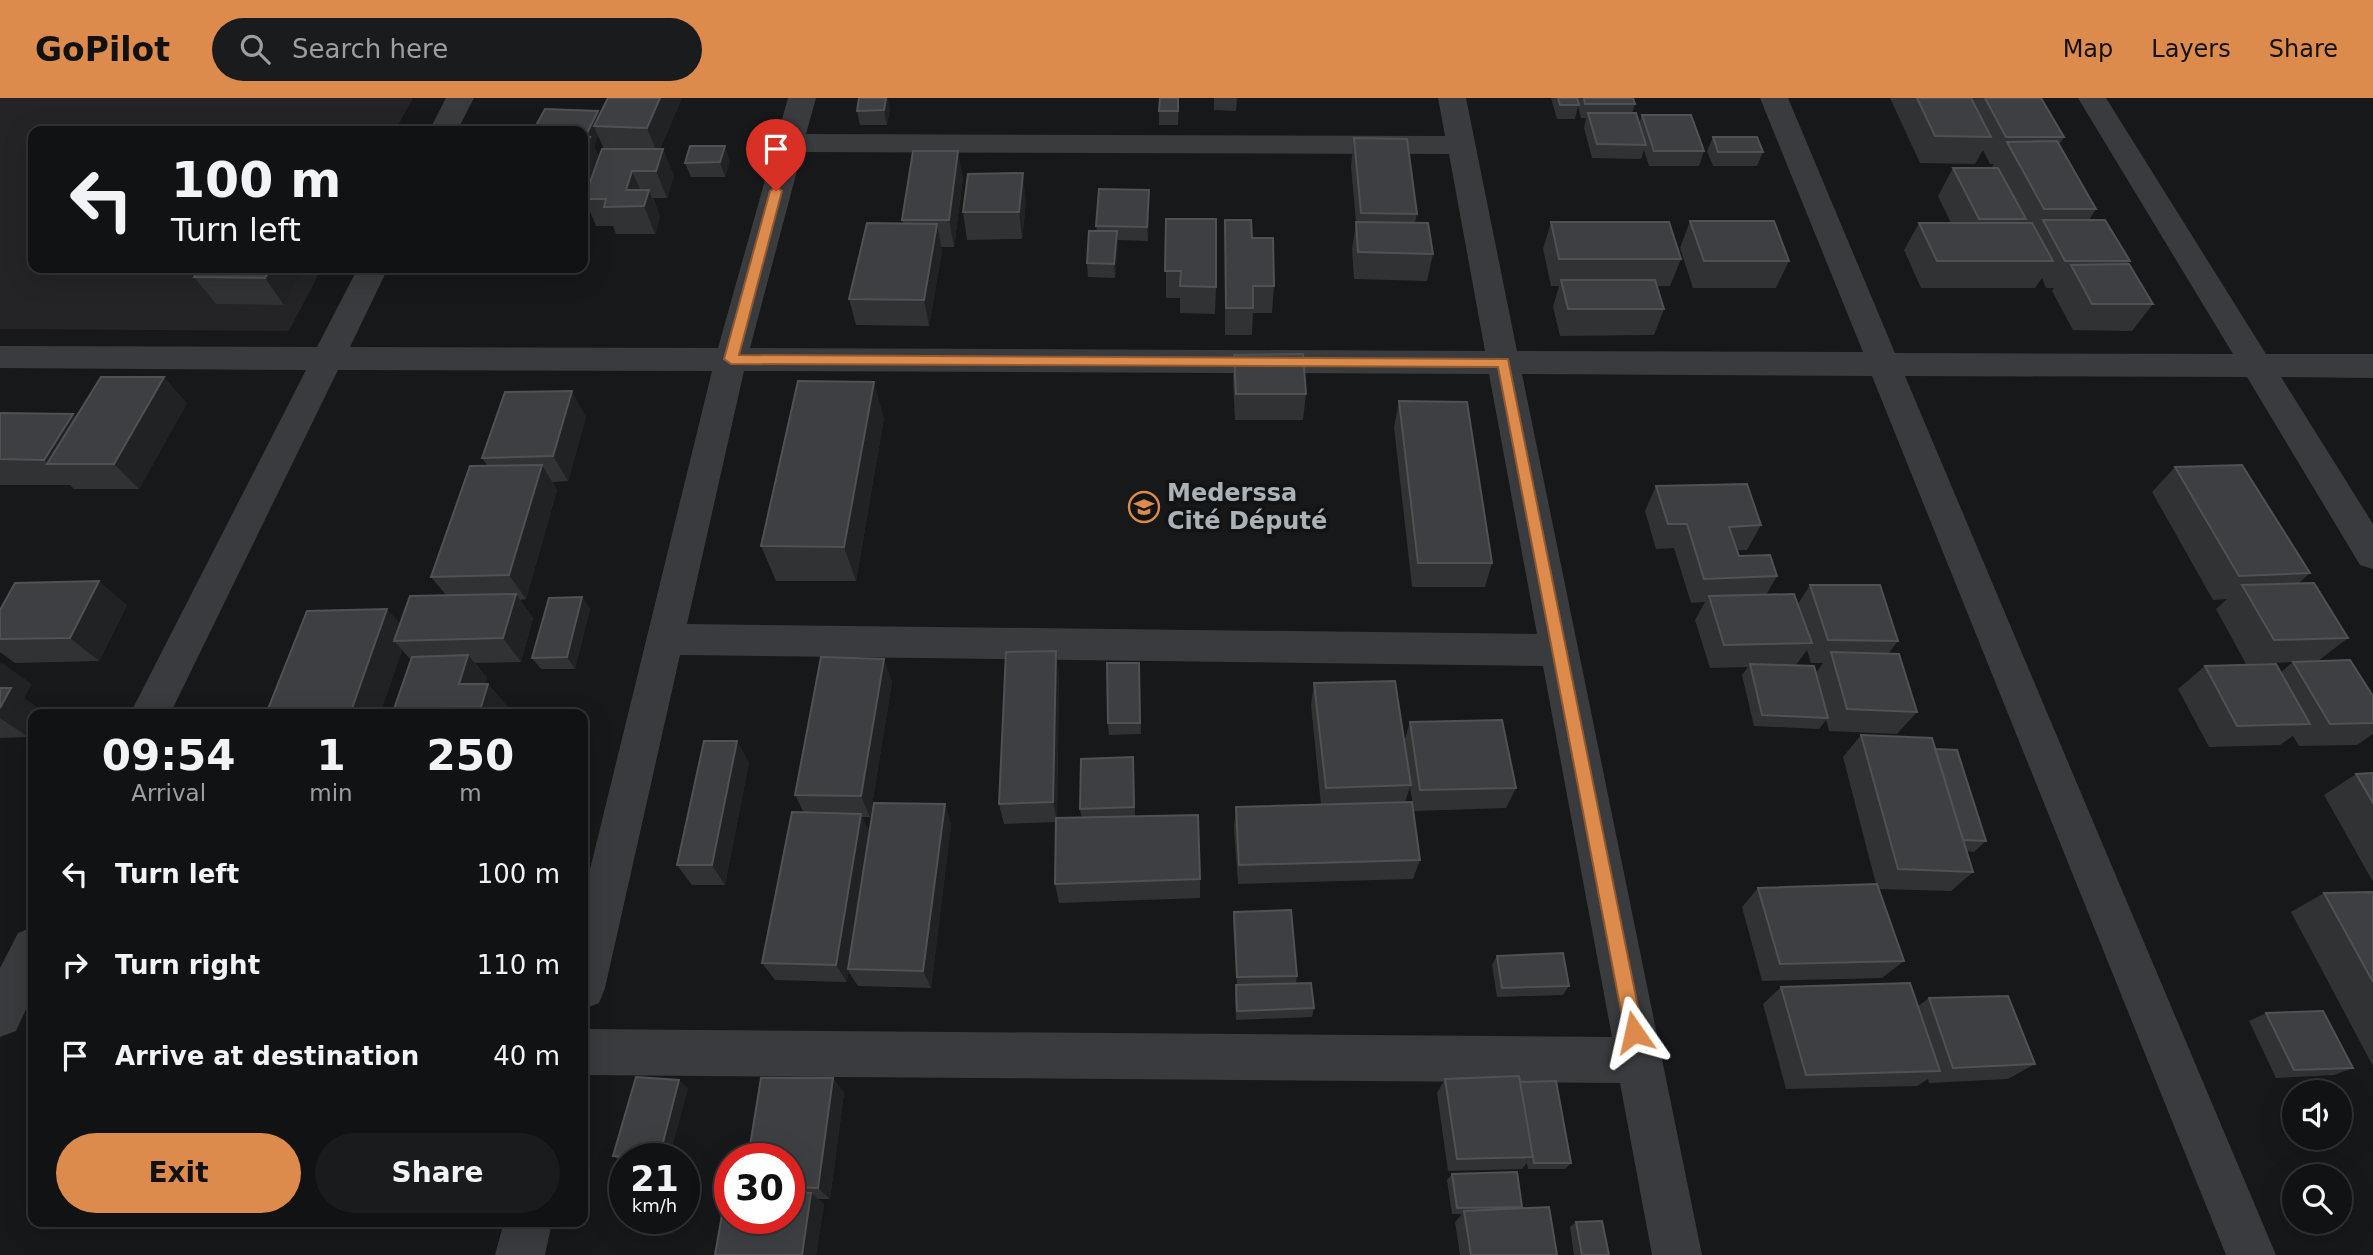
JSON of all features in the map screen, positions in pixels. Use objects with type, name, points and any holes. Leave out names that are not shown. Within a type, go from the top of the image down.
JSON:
[{"type":"street","points":[[446,126],[460,98]]},
{"type":"street","points":[[588,967],[731,359],[802,98]]},
{"type":"street","points":[[1452,98],[1678,1255]]},
{"type":"street","points":[[1774,98],[2251,1255]]},
{"type":"street","points":[[2092,98],[2373,555]]},
{"type":"street","points":[[789,142],[1461,145]]},
{"type":"street","points":[[152,709],[370,273]]},
{"type":"street","points":[[0,357],[2373,366]]},
{"type":"street","points":[[665,639],[1559,650]]},
{"type":"street","points":[[0,1015],[28,958]]},
{"type":"street","points":[[588,1052],[1639,1059]]},
{"type":"street","points":[[520,1255],[527,1227]]},
{"type":"shaded area","points":[[0,98],[413,98],[398,126],[28,126],[28,273],[319,273],[289,331],[0,329]]},
{"type":"building","points":[[608,98],[660,98],[647,128],[594,126]]},
{"type":"building","points":[[859,98],[886,98],[884,110],[857,111]]},
{"type":"building","points":[[1160,98],[1178,98],[1178,111],[1159,111]]},
{"type":"building","points":[[1558,98],[1577,98],[1579,105],[1560,105]]},
{"type":"building","points":[[1584,98],[1633,98],[1635,104],[1585,104]]},
{"type":"building","points":[[1917,98],[1971,98],[1991,137],[1935,136]]},
{"type":"building","points":[[1985,98],[2041,98],[2064,137],[2006,137]]},
{"type":"building","points":[[545,109],[598,111],[588,131],[588,126],[536,126]]},
{"type":"building","points":[[1588,113],[1636,113],[1646,145],[1597,144]]},
{"type":"building","points":[[1642,115],[1691,115],[1704,151],[1654,151]]},
{"type":"building","points":[[1713,137],[1757,137],[1763,152],[1718,152]]},
{"type":"building","points":[[1354,138],[1407,139],[1417,214],[1361,213]]},
{"type":"building","points":[[2057,141],[2096,209],[2044,209],[2007,142]]},
{"type":"building","points":[[690,146],[725,146],[720,162],[685,163]]},
{"type":"building","points":[[602,149],[663,149],[656,171],[632,171],[626,190],[649,190],[644,206],[604,207],[606,199],[588,199],[588,188]]},
{"type":"building","points":[[913,151],[958,151],[949,220],[902,220]]},
{"type":"building","points":[[1953,168],[1998,168],[2026,219],[1979,219]]},
{"type":"building","points":[[1023,173],[1019,212],[963,212],[968,174]]},
{"type":"building","points":[[1099,189],[1149,190],[1147,227],[1096,226]]},
{"type":"building","points":[[1166,219],[1216,219],[1216,287],[1180,286],[1181,271],[1165,271]]},
{"type":"building","points":[[1225,220],[1251,220],[1252,238],[1273,238],[1274,286],[1253,286],[1253,308],[1226,308]]},
{"type":"building","points":[[2043,220],[2105,220],[2130,261],[2065,261]]},
{"type":"building","points":[[1690,221],[1774,221],[1789,261],[1704,261]]},
{"type":"building","points":[[1356,222],[1428,223],[1433,254],[1358,252]]},
{"type":"building","points":[[1551,222],[1669,222],[1681,259],[1559,259]]},
{"type":"building","points":[[867,223],[937,224],[924,300],[849,299]]},
{"type":"building","points":[[1919,223],[2032,223],[2053,261],[1937,261]]},
{"type":"building","points":[[1089,231],[1117,231],[1114,264],[1087,263]]},
{"type":"building","points":[[2129,264],[2153,304],[2092,304],[2071,265]]},
{"type":"building","points":[[197,273],[268,273],[265,278],[194,277]]},
{"type":"building","points":[[1561,280],[1655,280],[1664,309],[1568,309]]},
{"type":"building","points":[[1303,354],[1306,394],[1236,394],[1234,355]]},
{"type":"building","points":[[101,377],[164,377],[114,464],[47,464]]},
{"type":"building","points":[[798,381],[874,382],[844,547],[761,546]]},
{"type":"building","points":[[572,391],[553,456],[482,458],[505,392]]},
{"type":"building","points":[[1399,401],[1467,402],[1492,563],[1418,563]]},
{"type":"building","points":[[0,413],[73,414],[44,460],[0,459]]},
{"type":"building","points":[[542,465],[509,575],[431,577],[470,466]]},
{"type":"building","points":[[2242,465],[2310,573],[2239,576],[2175,467]]},
{"type":"building","points":[[1747,484],[1761,525],[1729,527],[1739,556],[1770,555],[1777,576],[1704,579],[1687,524],[1668,524],[1656,486]]},
{"type":"building","points":[[99,581],[70,638],[0,639],[0,610],[15,583]]},
{"type":"building","points":[[2314,583],[2348,638],[2274,640],[2242,585]]},
{"type":"building","points":[[1810,585],[1880,585],[1898,641],[1828,640]]},
{"type":"building","points":[[516,594],[503,638],[394,641],[410,596]]},
{"type":"building","points":[[1794,594],[1812,643],[1724,645],[1709,596]]},
{"type":"building","points":[[582,597],[567,657],[532,658],[549,598]]},
{"type":"building","points":[[387,609],[352,709],[268,709],[307,611]]},
{"type":"building","points":[[1056,651],[1053,802],[999,804],[1006,652]]},
{"type":"building","points":[[1831,652],[1899,654],[1917,712],[1847,709]]},
{"type":"building","points":[[468,655],[459,684],[488,684],[481,707],[394,709],[412,657]]},
{"type":"building","points":[[821,657],[884,659],[861,796],[795,795]]},
{"type":"building","points":[[2350,660],[2373,696],[2373,723],[2330,724],[2293,662]]},
{"type":"building","points":[[1107,663],[1139,663],[1140,723],[1108,723]]},
{"type":"building","points":[[1750,664],[1814,666],[1828,718],[1762,715]]},
{"type":"building","points":[[2276,664],[2310,724],[2237,726],[2205,666]]},
{"type":"building","points":[[1395,681],[1411,785],[1326,788],[1314,683]]},
{"type":"building","points":[[0,688],[11,688],[0,708]]},
{"type":"building","points":[[1502,720],[1516,788],[1420,790],[1410,722]]},
{"type":"building","points":[[1861,735],[1932,738],[1973,872],[1898,869]]},
{"type":"building","points":[[704,741],[737,741],[712,865],[677,865]]},
{"type":"building","points":[[1935,749],[1957,750],[1986,841],[1963,840]]},
{"type":"building","points":[[1133,757],[1134,807],[1080,809],[1081,759]]},
{"type":"building","points":[[2373,773],[2373,803],[2356,774]]},
{"type":"building","points":[[1412,802],[1420,860],[1239,865],[1236,807]]},
{"type":"building","points":[[874,803],[945,804],[923,971],[848,969]]},
{"type":"building","points":[[792,812],[861,814],[836,965],[762,963]]},
{"type":"building","points":[[1198,815],[1200,879],[1055,884],[1056,818]]},
{"type":"building","points":[[1877,884],[1904,961],[1780,964],[1758,888]]},
{"type":"building","points":[[2373,892],[2373,982],[2324,893]]},
{"type":"building","points":[[1291,910],[1297,976],[1237,977],[1234,912]]},
{"type":"building","points":[[1563,953],[1569,986],[1502,988],[1497,956]]},
{"type":"building","points":[[1311,983],[1314,1008],[1237,1011],[1236,985]]},
{"type":"building","points":[[1910,983],[1940,1071],[1806,1075],[1781,987]]},
{"type":"building","points":[[2008,996],[2035,1064],[1953,1068],[1929,998]]},
{"type":"building","points":[[2323,1011],[2353,1068],[2294,1070],[2266,1013]]},
{"type":"building","points":[[1519,1076],[1533,1157],[1457,1159],[1445,1079]]},
{"type":"building","points":[[636,1077],[679,1080],[663,1143],[617,1143]]},
{"type":"building","points":[[761,1078],[833,1078],[818,1188],[805,1188],[805,1143],[750,1143]]},
{"type":"building","points":[[1556,1081],[1571,1163],[1534,1163],[1520,1082]]},
{"type":"building","points":[[1517,1172],[1522,1207],[1457,1208],[1452,1174]]},
{"type":"building","points":[[805,1193],[811,1193],[802,1255],[715,1255],[719,1234],[805,1234]]},
{"type":"building","points":[[1549,1207],[1557,1255],[1471,1255],[1464,1211]]},
{"type":"building","points":[[1602,1221],[1609,1255],[1582,1255],[1576,1222]]},
{"type":"place","name":"Mederssa Cité Député","points":[[1144,507]]},
{"type":"route","points":[[776,191],[731,359],[1504,362],[1634,1032]]}]
